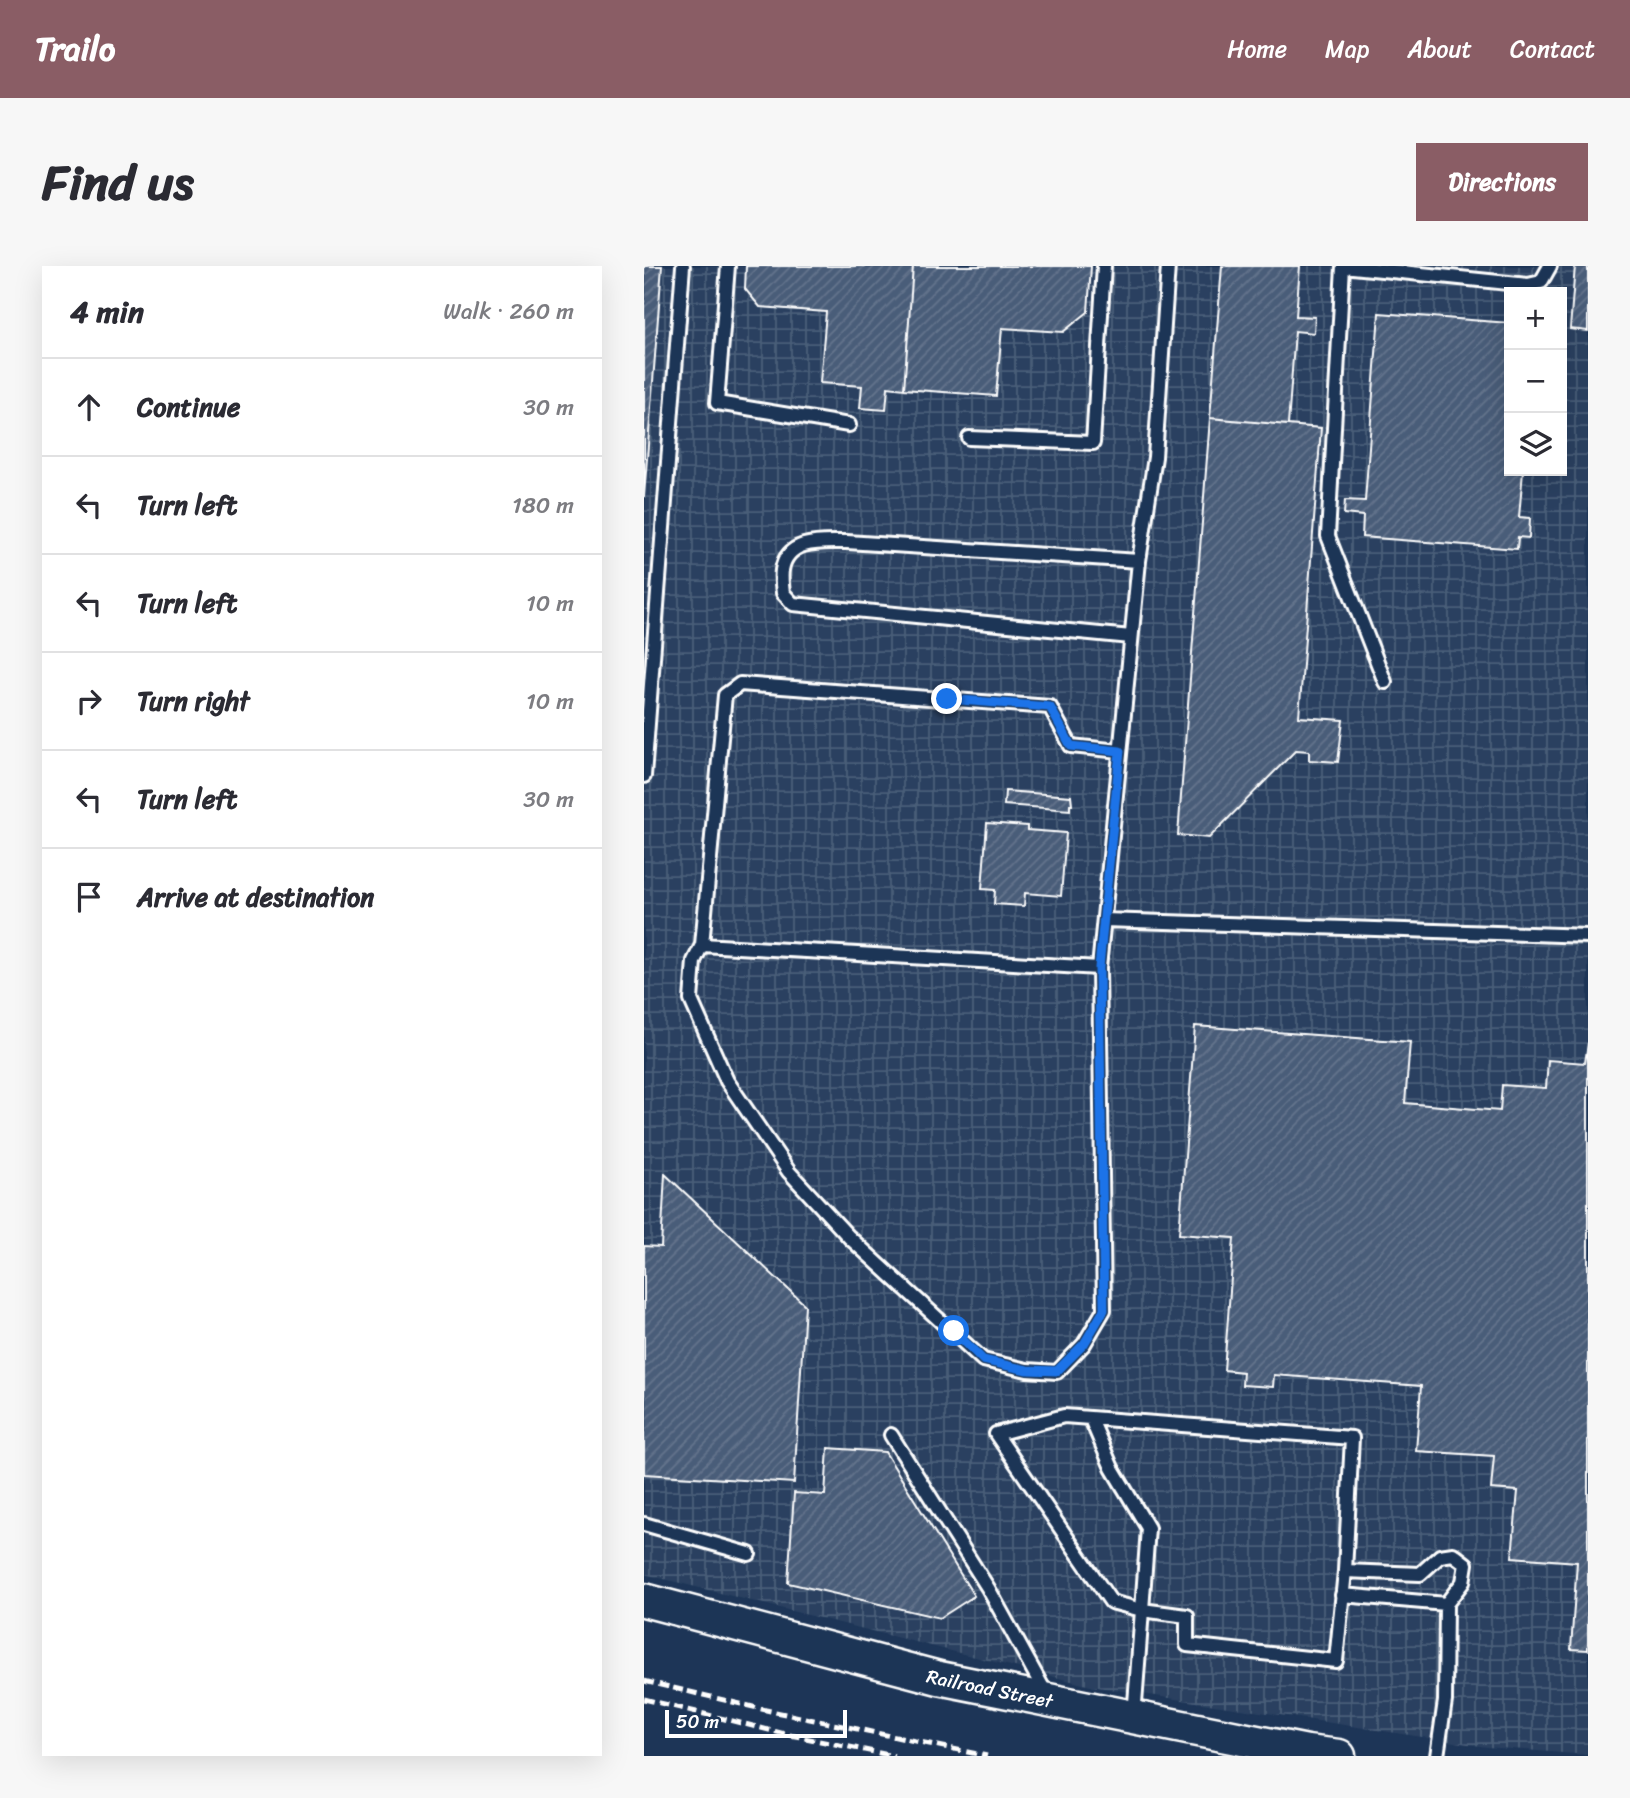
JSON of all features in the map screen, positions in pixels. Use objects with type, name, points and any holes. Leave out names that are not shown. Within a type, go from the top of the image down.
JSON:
[{"type":"street","name":"Railroad Street","points":[[644,1600],[939,1678],[1307,1752],[1339,1756]]},
{"type":"lane","points":[[644,776],[683,266]]},
{"type":"lane","points":[[728,266],[717,403],[849,425]]},
{"type":"lane","points":[[969,438],[1093,443],[1104,266]]},
{"type":"lane","points":[[1120,751],[1071,746],[1050,707],[740,684],[725,695],[702,945],[694,961],[691,1000],[727,1081],[789,1172],[849,1237],[983,1360],[1027,1370],[1057,1371],[1084,1344],[1104,1310],[1099,968],[1139,561],[1155,457],[1168,266]]},
{"type":"lane","points":[[1385,682],[1328,536],[1343,266],[1528,285],[1541,282],[1550,266]]},
{"type":"lane","points":[[1131,637],[793,604],[783,593],[782,570],[787,555],[809,542],[848,542],[1139,561]]},
{"type":"lane","points":[[1104,920],[1588,936]]},
{"type":"lane","points":[[702,945],[1099,968]]},
{"type":"lane","points":[[1064,1416],[1352,1438],[1345,1571],[1336,1661],[1187,1645],[1187,1616],[1142,1610],[1111,1602],[996,1434],[1064,1416]]},
{"type":"lane","points":[[1091,1419],[1112,1468],[1148,1528],[1134,1717]]},
{"type":"lane","points":[[891,1436],[987,1586],[1049,1700]]},
{"type":"lane","points":[[644,1524],[749,1555]]},
{"type":"lane","points":[[1345,1571],[1420,1574],[1440,1556],[1453,1554],[1466,1564],[1463,1582],[1446,1604],[1445,1701],[1437,1756]]},
{"type":"lane","points":[[1342,1595],[1446,1604]]},
{"type":"shaded area","points":[[644,266],[1588,266],[1588,1755],[1487,1747],[1091,1686],[644,1574]]},
{"type":"building","points":[[644,266],[662,266],[644,497]]},
{"type":"building","points":[[746,266],[913,266],[904,389],[888,387],[886,410],[860,408],[862,386],[820,383],[826,312],[760,307],[745,289]]},
{"type":"building","points":[[913,266],[1091,266],[1088,312],[1063,332],[1002,328],[996,396],[904,389]]},
{"type":"building","points":[[1222,266],[1300,266],[1296,316],[1315,317],[1314,333],[1295,331],[1288,425],[1210,418]]},
{"type":"building","points":[[1575,266],[1588,266],[1588,331],[1570,329]]},
{"type":"building","points":[[1379,313],[1504,323],[1504,476],[1523,476],[1519,517],[1530,518],[1529,538],[1518,537],[1517,549],[1362,537],[1363,516],[1344,514],[1345,500],[1365,501]]},
{"type":"building","points":[[1210,418],[1321,428],[1299,717],[1343,720],[1338,762],[1309,760],[1309,751],[1296,750],[1209,838],[1178,835]]},
{"type":"building","points":[[1005,791],[1071,796],[1072,805],[1070,810],[1004,805]]},
{"type":"building","points":[[987,823],[1066,833],[1061,896],[1025,893],[1024,906],[994,904],[995,890],[982,889]]},
{"type":"building","points":[[1195,1026],[1410,1042],[1405,1103],[1500,1111],[1502,1085],[1546,1088],[1548,1060],[1585,1063],[1588,1043],[1588,1650],[1571,1649],[1577,1562],[1512,1557],[1518,1491],[1491,1489],[1494,1456],[1416,1451],[1421,1386],[1274,1375],[1273,1387],[1242,1385],[1243,1372],[1224,1370],[1234,1238],[1179,1234]]},
{"type":"building","points":[[665,1174],[805,1305],[794,1483],[644,1474],[644,1246],[661,1247]]},
{"type":"building","points":[[828,1448],[885,1452],[974,1596],[940,1618],[788,1583],[794,1493],[825,1495]]},
{"type":"railway","points":[[644,1681],[766,1710],[987,1756]]},
{"type":"railway","points":[[644,1699],[785,1734],[894,1756]]},
{"type":"route","points":[[947,699],[1050,707],[1071,746],[1120,751],[1099,968],[1104,1310],[1084,1344],[1057,1371],[1027,1370],[983,1360],[954,1331]]}]
